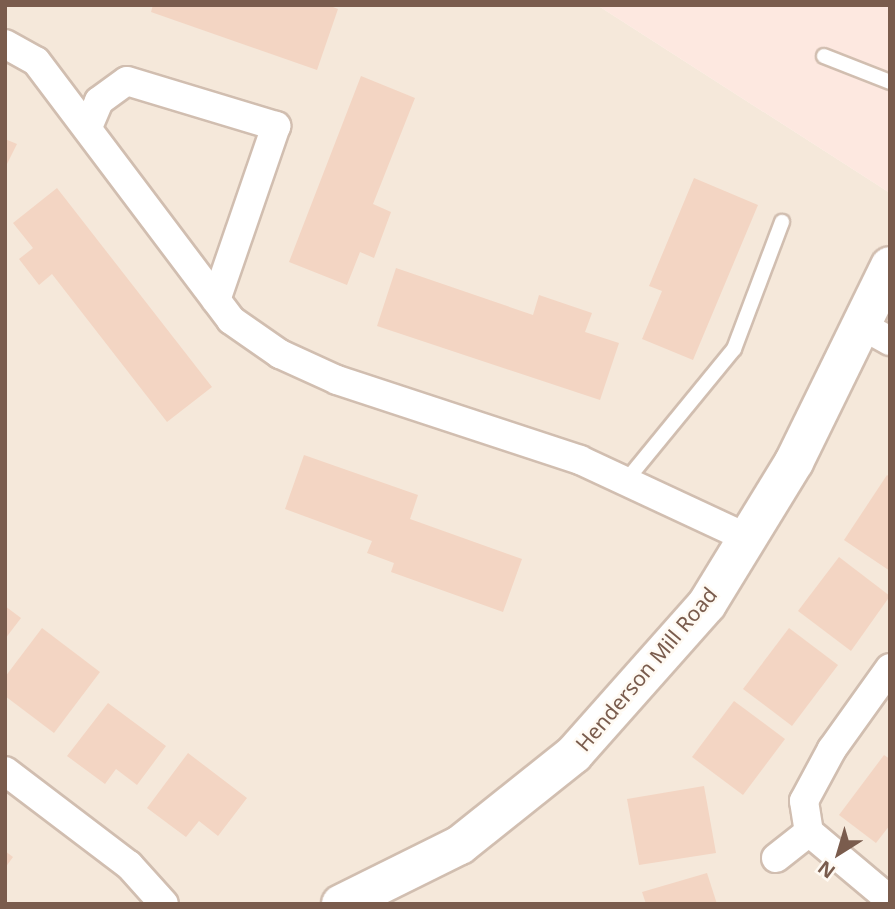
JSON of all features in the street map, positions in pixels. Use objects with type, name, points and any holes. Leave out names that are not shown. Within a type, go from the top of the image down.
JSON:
[{"type":"street","points":[[5,44],[36,61],[232,320],[280,354],[337,380],[580,460],[747,538]]},
{"type":"street","points":[[88,127],[99,101],[127,81],[276,126],[216,300]]},
{"type":"street","name":"Henderson Mill Road","points":[[351,903],[460,845],[574,754],[707,604],[875,333],[890,266]]},
{"type":"street","points":[[890,668],[832,749],[804,802],[809,832],[850,871],[890,900]]},
{"type":"street","points":[[5,771],[129,865],[164,904]]},
{"type":"street","points":[[776,858],[809,832]]},
{"type":"lane","points":[[824,56],[890,82]]},
{"type":"lane","points":[[625,482],[734,349],[782,222]]},
{"type":"shaded area","points":[[5,5],[597,5],[890,193],[890,904],[5,904]]},
{"type":"shaded area","points":[[597,5],[890,5],[890,193]]},
{"type":"building","points":[[153,5],[328,5],[338,9],[317,70],[151,12]]},
{"type":"building","points":[[361,76],[415,98],[373,204],[391,212],[374,258],[360,252],[347,285],[289,262]]},
{"type":"building","points":[[5,139],[17,144],[5,168]]},
{"type":"building","points":[[694,178],[758,205],[693,360],[642,339],[662,291],[649,286]]},
{"type":"building","points":[[57,188],[212,387],[167,422],[52,274],[39,285],[19,259],[33,248],[13,223]]},
{"type":"building","points":[[396,268],[533,315],[539,295],[592,313],[585,332],[619,343],[600,400],[377,326]]},
{"type":"building","points":[[304,455],[418,495],[410,519],[522,559],[503,612],[391,572],[394,563],[367,553],[372,541],[285,509]]},
{"type":"building","points":[[887,475],[890,477],[890,571],[844,540]]},
{"type":"building","points":[[839,557],[890,596],[851,651],[798,611]]},
{"type":"building","points":[[5,606],[21,618],[5,639]]},
{"type":"building","points":[[42,628],[100,672],[54,733],[5,696],[5,677]]},
{"type":"building","points":[[789,628],[838,665],[792,726],[743,689]]},
{"type":"building","points":[[734,701],[785,739],[743,795],[692,757]]},
{"type":"building","points":[[108,703],[166,746],[137,785],[116,769],[105,784],[67,756]]},
{"type":"building","points":[[188,753],[247,798],[218,836],[199,821],[186,837],[147,808]]},
{"type":"building","points":[[884,755],[890,759],[890,825],[876,843],[839,815]]},
{"type":"building","points":[[704,786],[716,853],[639,865],[627,799]]},
{"type":"building","points":[[5,851],[13,857],[5,868]]},
{"type":"building","points":[[707,873],[717,904],[646,904],[642,892]]}]
